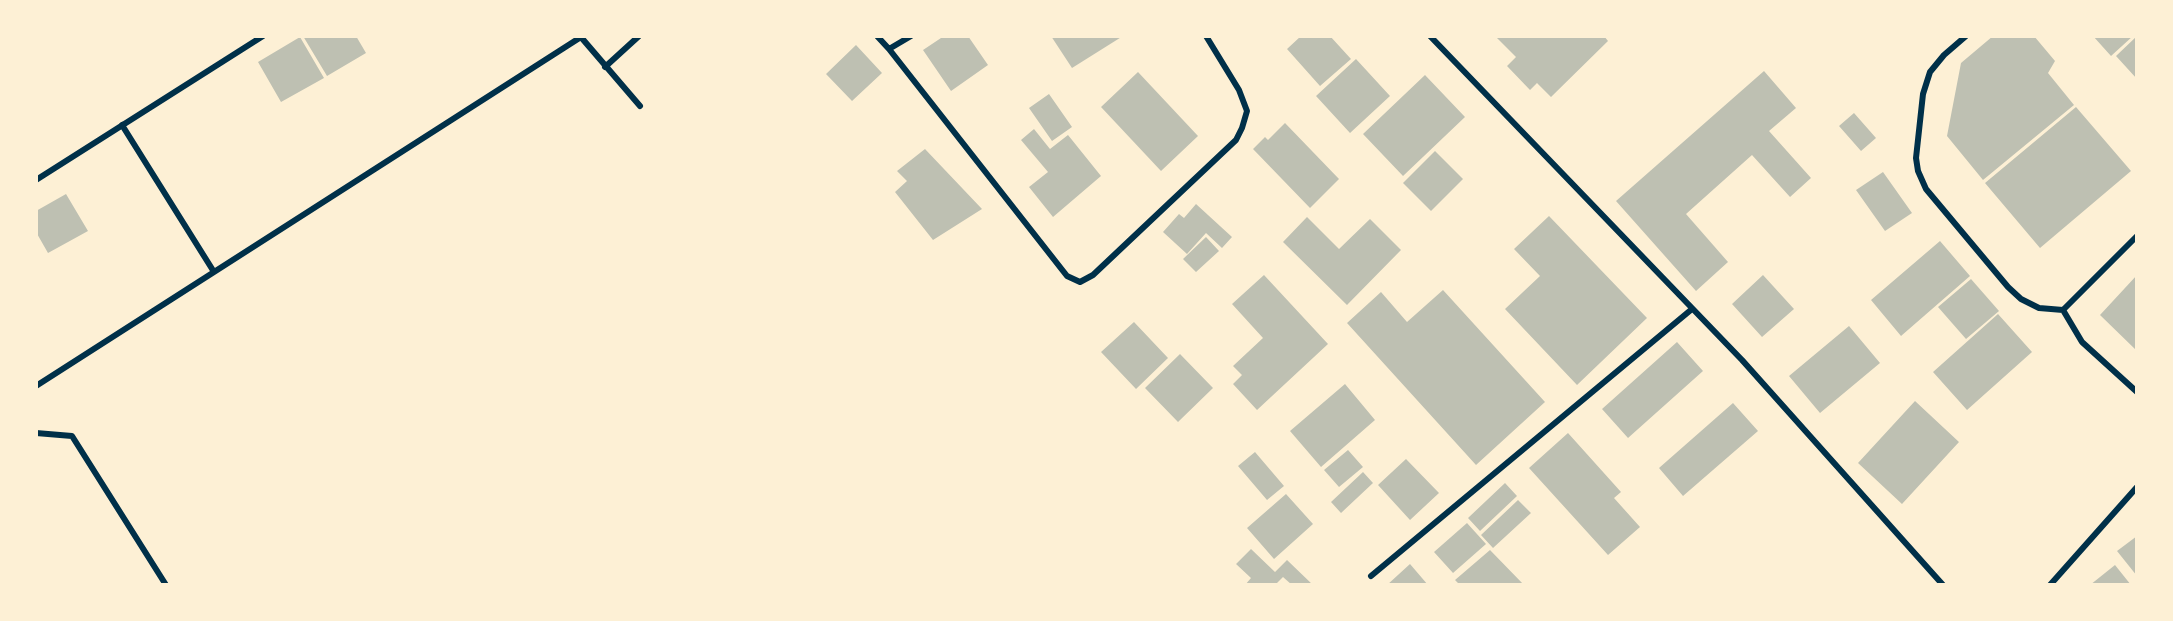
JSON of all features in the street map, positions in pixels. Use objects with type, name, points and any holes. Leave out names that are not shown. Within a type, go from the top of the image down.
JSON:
[{"type":"street","points":[[36,180],[263,36]]},
{"type":"street","points":[[605,67],[639,36]]},
{"type":"street","points":[[877,36],[1067,276],[1080,282],[1093,275],[1236,140],[1247,111],[1239,90],[1206,36]]},
{"type":"street","points":[[889,50],[911,36]]},
{"type":"street","points":[[1431,36],[1742,360],[1943,585]]},
{"type":"street","points":[[1966,36],[1944,55],[1930,72],[1923,94],[1916,158],[1918,171],[1926,189],[2021,299],[2039,308],[2063,310],[2137,236]]},
{"type":"street","points":[[36,386],[581,37],[640,106]]},
{"type":"street","points":[[122,125],[214,273]]},
{"type":"street","points":[[1371,576],[1692,309]]},
{"type":"street","points":[[2063,310],[2082,342],[2137,392]]},
{"type":"street","points":[[36,433],[72,436],[166,585]]},
{"type":"street","points":[[2050,585],[2137,487]]},
{"type":"building","points":[[303,36],[356,36],[366,53],[327,76]]},
{"type":"building","points":[[944,36],[968,36],[988,65],[951,91],[923,50]]},
{"type":"building","points":[[1051,36],[1123,36],[1072,68]]},
{"type":"building","points":[[1301,36],[1330,36],[1351,59],[1320,86],[1287,49]]},
{"type":"building","points":[[1495,36],[1604,36],[1608,41],[1551,97],[1537,83],[1530,90],[1507,66],[1516,57]]},
{"type":"building","points":[[1993,36],[2034,36],[2055,61],[2048,73],[2074,105],[1983,180],[1947,136],[1961,63]]},
{"type":"building","points":[[2093,36],[2133,36],[2111,56]]},
{"type":"building","points":[[2137,36],[2137,79],[2116,56]]},
{"type":"building","points":[[300,37],[324,78],[281,102],[258,62]]},
{"type":"building","points":[[856,45],[882,73],[852,101],[826,74]]},
{"type":"building","points":[[1356,59],[1390,96],[1350,133],[1316,96]]},
{"type":"building","points":[[1764,71],[1796,108],[1769,131],[1811,178],[1790,197],[1752,155],[1686,214],[1728,262],[1696,291],[1616,201]]},
{"type":"building","points":[[1138,72],[1198,136],[1161,171],[1101,107]]},
{"type":"building","points":[[1425,75],[1465,117],[1403,176],[1363,134]]},
{"type":"building","points":[[1049,94],[1072,127],[1052,141],[1029,108]]},
{"type":"building","points":[[2076,107],[2131,171],[2040,248],[1985,183]]},
{"type":"building","points":[[1854,113],[1876,138],[1861,151],[1839,126]]},
{"type":"building","points":[[1285,123],[1339,179],[1310,208],[1253,149],[1265,137],[1268,140]]},
{"type":"building","points":[[1034,129],[1050,149],[1068,135],[1101,176],[1053,217],[1029,187],[1048,172],[1021,140]]},
{"type":"building","points":[[925,149],[982,209],[933,240],[895,192],[907,181],[897,171]]},
{"type":"building","points":[[1435,151],[1463,179],[1431,211],[1403,183]]},
{"type":"building","points":[[1883,172],[1912,213],[1885,231],[1856,190]]},
{"type":"building","points":[[66,194],[88,231],[48,253],[36,232],[36,211]]},
{"type":"building","points":[[1196,204],[1232,237],[1222,248],[1206,233],[1187,254],[1163,232],[1179,214],[1184,218]]},
{"type":"building","points":[[1549,216],[1647,318],[1577,385],[1505,309],[1540,276],[1514,249]]},
{"type":"building","points":[[1307,217],[1339,249],[1370,219],[1401,250],[1347,305],[1283,242]]},
{"type":"building","points":[[1206,237],[1219,251],[1196,272],[1183,259]]},
{"type":"building","points":[[1940,241],[1970,276],[1901,336],[1871,300]]},
{"type":"building","points":[[1264,275],[1328,344],[1257,410],[1233,384],[1242,375],[1233,366],[1263,338],[1232,304]]},
{"type":"building","points":[[1763,275],[1794,309],[1762,337],[1732,304]]},
{"type":"building","points":[[2137,275],[2137,351],[2100,315]]},
{"type":"building","points":[[1971,279],[1999,311],[1966,339],[1938,307]]},
{"type":"building","points":[[1443,290],[1545,402],[1476,465],[1347,323],[1381,292],[1407,322]]},
{"type":"building","points":[[1998,314],[2032,352],[1967,410],[1933,372]]},
{"type":"building","points":[[1134,322],[1168,358],[1136,389],[1101,352]]},
{"type":"building","points":[[1849,326],[1880,363],[1820,413],[1789,376]]},
{"type":"building","points":[[1677,342],[1703,371],[1628,438],[1602,409]]},
{"type":"building","points":[[1180,354],[1213,388],[1178,422],[1145,388]]},
{"type":"building","points":[[1345,384],[1375,420],[1321,467],[1290,431]]},
{"type":"building","points":[[1915,401],[1959,442],[1902,504],[1858,463]]},
{"type":"building","points":[[1733,403],[1758,431],[1683,496],[1659,468]]},
{"type":"building","points":[[1568,433],[1621,492],[1614,498],[1640,527],[1608,555],[1529,468]]},
{"type":"building","points":[[1348,450],[1363,467],[1339,487],[1324,470]]},
{"type":"building","points":[[1255,452],[1284,486],[1267,500],[1238,466]]},
{"type":"building","points":[[1406,459],[1439,493],[1410,520],[1378,485]]},
{"type":"building","points":[[1363,472],[1373,483],[1341,513],[1331,502]]},
{"type":"building","points":[[1505,483],[1517,496],[1480,531],[1468,518]]},
{"type":"building","points":[[1286,494],[1313,524],[1274,559],[1247,528]]},
{"type":"building","points":[[1518,500],[1531,513],[1493,548],[1481,535]]},
{"type":"building","points":[[1467,523],[1486,544],[1453,573],[1434,552]]},
{"type":"building","points":[[2137,536],[2137,576],[2117,551]]},
{"type":"building","points":[[1251,549],[1275,572],[1287,560],[1313,585],[1292,585],[1283,577],[1275,585],[1245,585],[1251,578],[1236,564]]},
{"type":"building","points":[[1490,550],[1524,585],[1460,585],[1455,580]]},
{"type":"building","points":[[1410,564],[1428,585],[1387,585]]},
{"type":"building","points":[[2115,565],[2131,585],[2090,585]]}]
